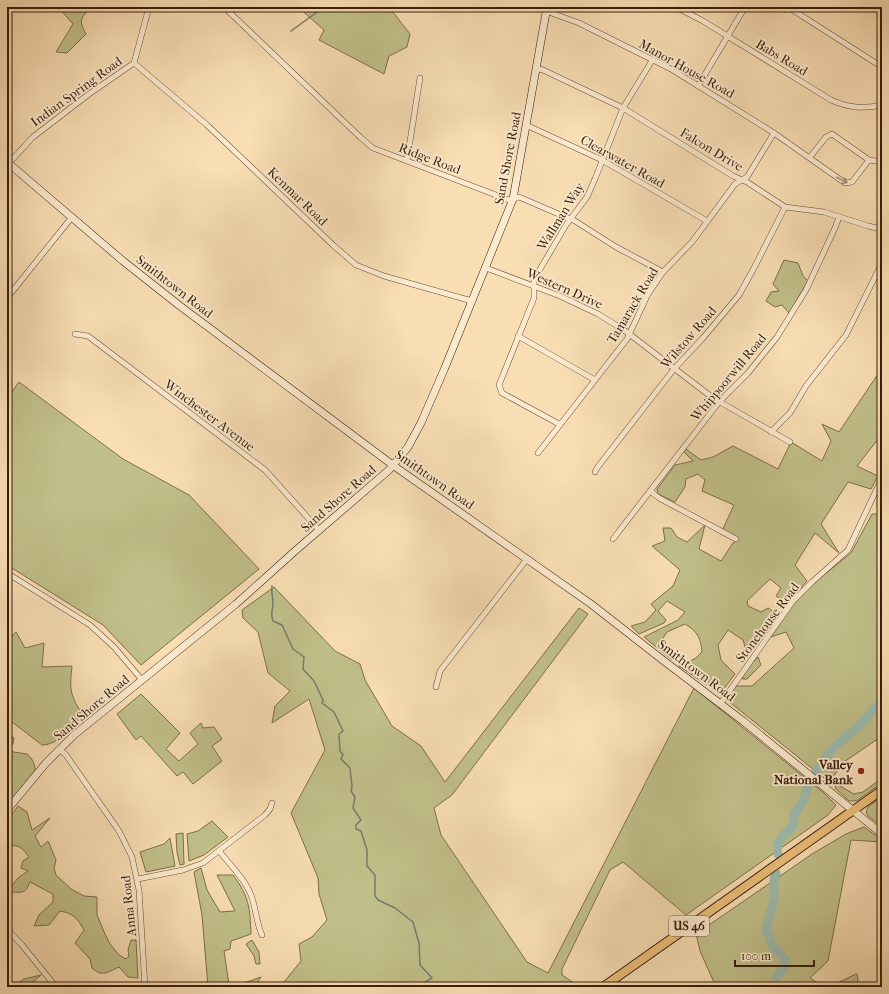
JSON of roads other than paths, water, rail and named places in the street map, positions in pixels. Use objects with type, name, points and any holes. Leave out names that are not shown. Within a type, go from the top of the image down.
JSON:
[{"type":"main road","name":"US 46","points":[[603,987],[882,790]]},
{"type":"street","name":"Indian Spring Road","points":[[8,162],[33,137],[89,94],[134,63],[149,7]]},
{"type":"street","name":"Ridge Road","points":[[224,7],[364,141],[379,151],[407,160],[509,200],[519,197],[570,220],[663,272]]},
{"type":"street","name":"Babs Road","points":[[676,7],[843,105],[862,108],[882,105]]},
{"type":"street","points":[[698,86],[745,7]]},
{"type":"street","points":[[788,7],[882,68]]},
{"type":"street","name":"Manor House Road","points":[[546,9],[579,23],[653,59],[774,132],[832,174],[848,183],[853,181],[869,160]]},
{"type":"street","name":"Sand Shore Road","points":[[7,810],[59,749],[84,726],[236,604],[394,466],[408,447],[418,429],[486,268],[513,199],[546,9]]},
{"type":"street","name":"Wallman Way","points":[[560,424],[502,393],[499,389],[499,385],[534,298],[536,276],[570,220],[587,197],[623,108],[653,59]]},
{"type":"street","name":"Kenmar Road","points":[[134,63],[207,125],[356,266],[384,276],[472,301]]},
{"type":"street","name":"Falcon Drive","points":[[536,68],[623,108],[742,180],[785,208],[824,212],[882,229]]},
{"type":"street","points":[[407,160],[420,78]]},
{"type":"street","name":"Clearwater Road","points":[[526,125],[602,160],[707,221]]},
{"type":"street","name":"Tamarack Road","points":[[538,453],[630,335],[648,294],[663,272],[692,242],[735,184],[747,176],[774,132]]},
{"type":"street","points":[[810,157],[826,137],[832,134],[869,160],[882,162]]},
{"type":"street","name":"Smithtown Road","points":[[8,162],[180,306],[394,466],[591,604],[721,703],[808,772],[882,834]]},
{"type":"street","name":"Wilstow Road","points":[[595,472],[596,468],[674,369],[703,338],[739,295],[785,208]]},
{"type":"street","points":[[7,298],[72,217]]},
{"type":"street","name":"Whippoorwill Road","points":[[612,538],[719,402],[759,359],[785,325],[806,290],[830,240],[839,217]]},
{"type":"street","points":[[771,432],[787,416],[806,386],[846,335],[882,262]]},
{"type":"street","name":"Western Drive","points":[[486,268],[534,285],[592,311],[630,335],[719,402],[790,442]]},
{"type":"street","name":"Winchester Avenue","points":[[75,334],[88,336],[265,470],[282,487],[319,530]]},
{"type":"street","points":[[518,336],[595,380]]},
{"type":"street","name":"Stonehouse Road","points":[[721,703],[793,601],[848,550],[882,478]]},
{"type":"street","points":[[650,491],[659,498],[736,539]]},
{"type":"street","points":[[436,687],[440,671],[528,559]]},
{"type":"street","points":[[7,573],[90,625],[114,647],[142,680]]},
{"type":"street","name":"Anna Road","points":[[59,749],[66,755],[119,831],[132,858],[138,879],[145,987]]},
{"type":"street","points":[[138,879],[187,869],[204,863],[220,852],[265,815],[270,810],[272,803]]},
{"type":"street","points":[[220,852],[249,890],[255,907],[257,923],[262,935]]},
{"type":"street","points":[[7,929],[56,987]]},
{"type":"waterway","points":[[291,31],[324,7]]},
{"type":"waterway","points":[[272,586],[273,621],[282,625],[293,649],[304,657],[303,669],[314,681],[323,700],[322,703],[334,712],[343,731],[339,734],[340,751],[343,755],[341,759],[350,768],[351,791],[355,797],[353,808],[361,820],[356,825],[356,829],[361,831],[367,850],[367,866],[375,875],[375,896],[378,900],[395,908],[413,922],[419,943],[420,965],[432,978],[425,982],[426,987]]},
{"type":"waterway","points":[[815,773],[830,751],[860,725],[882,700]]},
{"type":"waterway","points":[[778,854],[777,849],[779,842],[793,826],[794,814],[803,801],[810,779]]},
{"type":"waterway","points":[[776,873],[774,879],[774,900],[766,929],[774,948],[785,959],[784,969],[776,979],[777,987]]},
{"type":"place","name":"Valley National Bank","points":[[861,771]]}]
